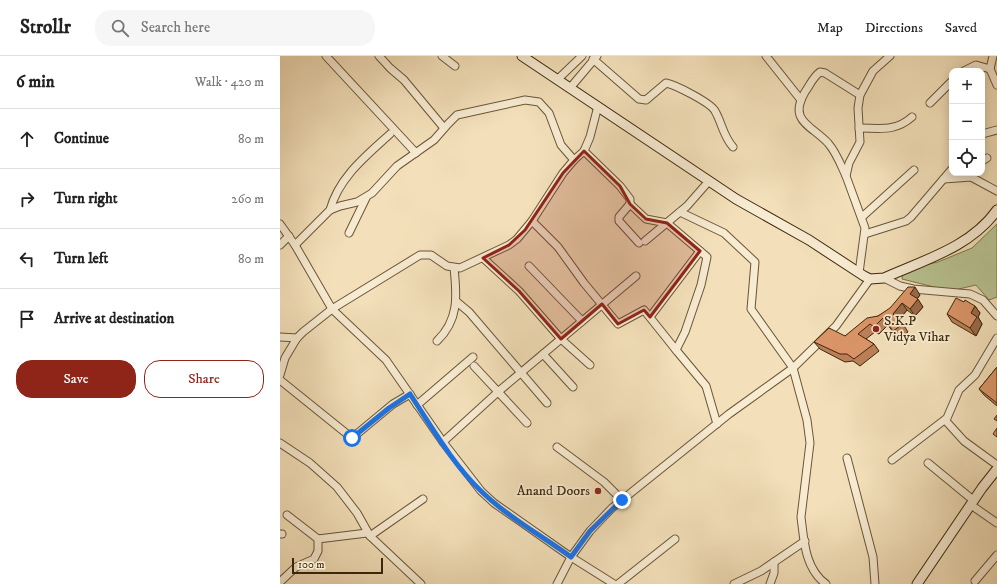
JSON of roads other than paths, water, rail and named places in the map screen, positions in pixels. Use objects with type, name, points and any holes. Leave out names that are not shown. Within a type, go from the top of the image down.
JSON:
[{"type":"main road","points":[[522,56],[708,181],[749,207],[809,240],[870,279],[884,278],[963,242],[977,233],[997,210]]},
{"type":"main road","points":[[917,584],[972,503],[997,470]]},
{"type":"street","points":[[326,56],[416,153]]},
{"type":"street","points":[[442,56],[455,66]]},
{"type":"street","points":[[558,79],[582,56]]},
{"type":"street","points":[[766,56],[801,100]]},
{"type":"street","points":[[859,273],[866,234],[862,217],[847,184],[846,176],[849,163],[860,142],[858,108],[860,95],[873,71],[890,56]]},
{"type":"street","points":[[993,56],[990,69],[997,86]]},
{"type":"street","points":[[382,57],[404,80],[444,128]]},
{"type":"street","points":[[570,88],[595,58],[643,100],[646,100],[666,83],[677,86],[710,105],[716,113],[726,138],[733,147]]},
{"type":"street","points":[[970,68],[976,65],[990,69]]},
{"type":"street","points":[[846,176],[828,143],[806,125],[798,113],[801,100],[815,76],[820,72],[826,73],[860,95]]},
{"type":"street","points":[[930,103],[949,84]]},
{"type":"street","points":[[349,233],[366,198],[397,166],[434,140],[454,118],[464,113],[525,100],[539,102],[549,113],[561,144],[574,160]]},
{"type":"street","points":[[280,376],[286,358],[297,338],[332,309],[420,255],[431,255],[454,268],[466,267],[509,245],[532,221],[574,160],[584,151],[590,137],[598,106]]},
{"type":"street","points":[[859,128],[900,126],[912,117]]},
{"type":"street","points":[[985,133],[997,130]]},
{"type":"street","points":[[295,245],[330,210],[336,194],[350,172],[390,134]]},
{"type":"street","points":[[584,151],[620,186],[630,199],[630,204],[646,219],[667,223],[707,257],[703,278],[685,332],[676,350]]},
{"type":"street","points":[[862,217],[914,170]]},
{"type":"street","points":[[866,234],[906,221],[916,212],[949,173]]},
{"type":"street","points":[[944,179],[950,176]]},
{"type":"street","points":[[944,179],[972,177],[997,191]]},
{"type":"street","points":[[630,204],[619,216],[619,221],[642,242],[680,212],[708,181]]},
{"type":"street","points":[[330,210],[366,198]]},
{"type":"street","points":[[680,212],[724,233],[755,262],[751,310],[793,368],[809,429],[810,443],[801,517],[811,569],[817,578],[826,584]]},
{"type":"street","points":[[532,221],[558,247],[584,284],[618,324],[644,310],[706,386],[717,424]]},
{"type":"street","points":[[280,224],[295,245],[332,309],[381,354],[467,476],[490,499],[571,557],[614,584]]},
{"type":"street","points":[[280,245],[289,236]]},
{"type":"street","points":[[650,317],[700,251]]},
{"type":"street","points":[[483,258],[519,291],[560,339],[590,365]]},
{"type":"street","points":[[529,266],[582,321]]},
{"type":"street","points":[[437,341],[446,330],[457,302],[454,268]]},
{"type":"street","points":[[443,442],[521,372],[636,276]]},
{"type":"street","points":[[884,278],[900,286],[913,290],[970,294],[983,300],[997,316]]},
{"type":"street","points":[[557,584],[571,557],[590,531],[622,500],[717,424],[793,368],[836,326],[870,279]]},
{"type":"street","points":[[457,302],[469,312],[547,403]]},
{"type":"street","points":[[280,337],[297,338]]},
{"type":"street","points":[[892,460],[950,414],[959,390],[975,375],[997,338]]},
{"type":"street","points":[[543,354],[573,387]]},
{"type":"street","points":[[417,405],[472,357]]},
{"type":"street","points":[[474,366],[499,391],[527,423]]},
{"type":"street","points":[[280,380],[352,438],[389,408],[410,394]]},
{"type":"street","points":[[944,420],[964,442],[997,470]]},
{"type":"street","points":[[280,443],[310,463],[337,487],[357,513],[368,534],[421,584]]},
{"type":"street","points":[[557,447],[604,482],[622,500]]},
{"type":"street","points":[[847,458],[873,557],[875,584]]},
{"type":"street","points":[[928,463],[972,503],[997,523]]},
{"type":"street","points":[[287,515],[318,539],[368,534],[423,499]]},
{"type":"street","points":[[280,582],[296,567],[314,559],[318,551],[318,539]]},
{"type":"street","points":[[618,584],[675,539]]},
{"type":"street","points":[[734,584],[761,571],[805,541]]},
{"type":"street","points":[[975,581],[997,555]]},
{"type":"street","points":[[770,584],[774,573],[774,562]]},
{"type":"place","name":"S.K.P Vidya Vihar","points":[[876,329]]},
{"type":"place","name":"Anand Doors","points":[[598,491]]}]
